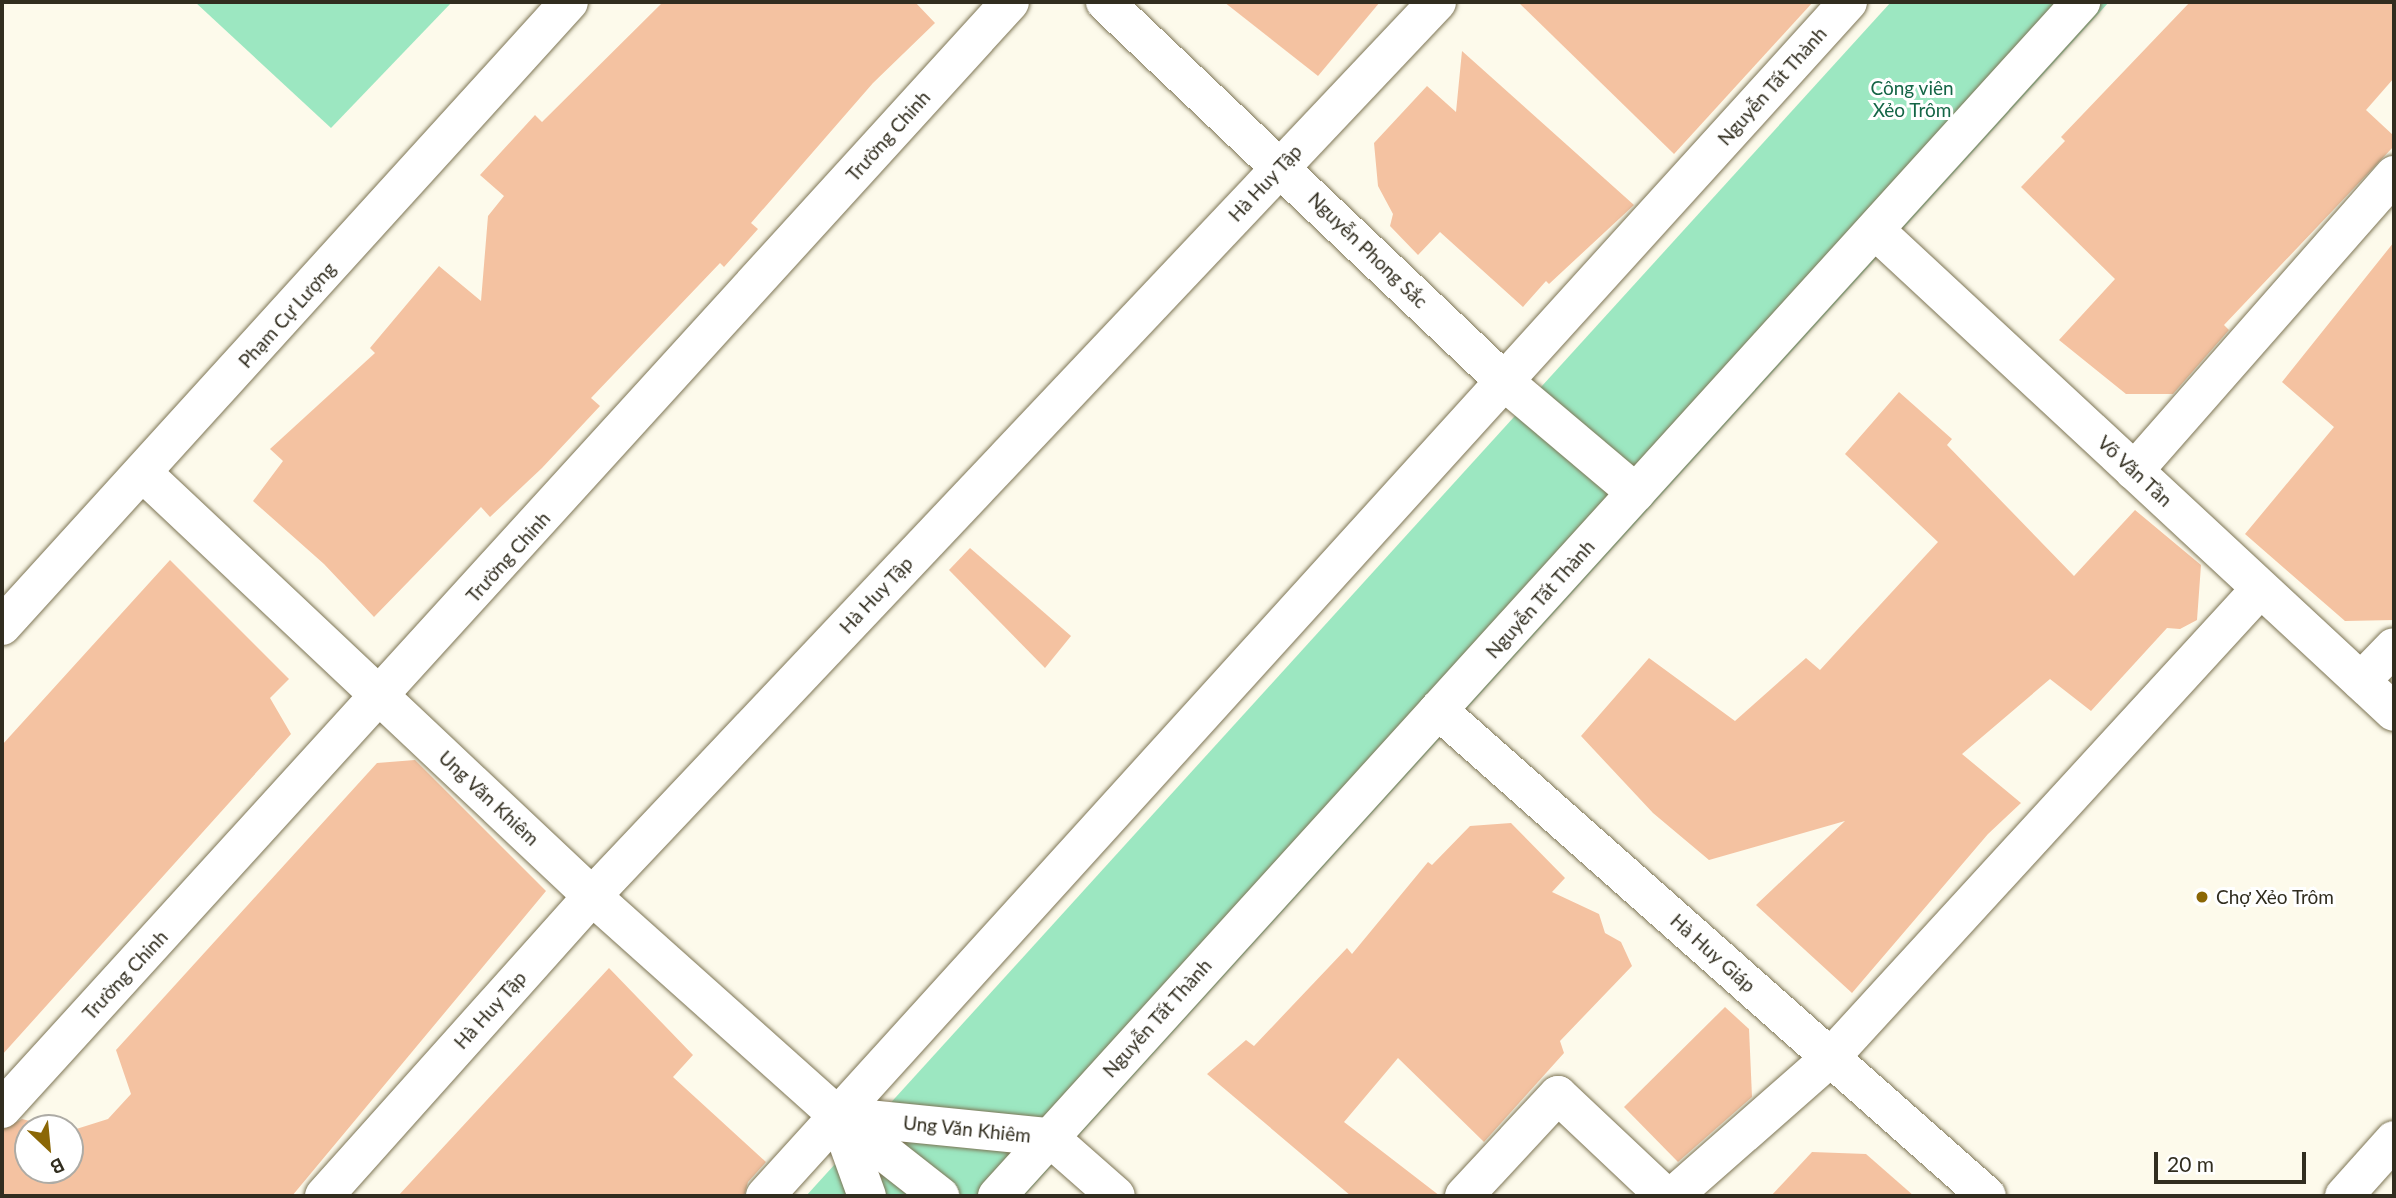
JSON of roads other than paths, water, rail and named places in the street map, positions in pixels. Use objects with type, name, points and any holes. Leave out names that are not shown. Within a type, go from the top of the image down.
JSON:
[{"type":"street","name":"Phạm Cự Lượng","points":[[2,626],[144,474],[569,2]]},
{"type":"street","name":"Trường Chinh","points":[[2,1108],[381,696],[1010,2]]},
{"type":"street","name":"Nguyễn Phong Sắc","points":[[1105,2],[1281,166],[1506,383],[1636,493]]},
{"type":"street","name":"Hà Huy Tập","points":[[324,1196],[592,895],[1437,2]]},
{"type":"street","name":"Nguyễn Tất Thành","points":[[765,1196],[1506,383],[1848,2]]},
{"type":"street","name":"Nguyễn Tất Thành","points":[[998,1196],[2081,2]]},
{"type":"street","points":[[2134,471],[2394,176]]},
{"type":"street","name":"Võ Văn Tần","points":[[1875,230],[2394,712]]},
{"type":"street","name":"Ung Văn Khiêm","points":[[144,474],[592,895],[838,1116],[940,1196]]},
{"type":"street","points":[[1673,1196],[1830,1058],[2260,589]]},
{"type":"street","points":[[2361,681],[2394,647]]},
{"type":"street","name":"Hà Huy Giáp","points":[[1438,710],[1987,1196]]},
{"type":"street","points":[[1464,1196],[1558,1095],[1665,1196]]},
{"type":"street","name":"Ung Văn Khiêm","points":[[838,1116],[1049,1137],[1115,1196]]},
{"type":"street","name":"Ung Văn Khiêm","points":[[838,1116],[867,1196]]},
{"type":"street","points":[[2344,1196],[2393,1143]]},
{"type":"place","name":"Chợ Xẻo Trôm","points":[[2202,897]]},
{"type":"park label","name":"Công viên Xẻo Trôm","points":[[1912,99]]}]
